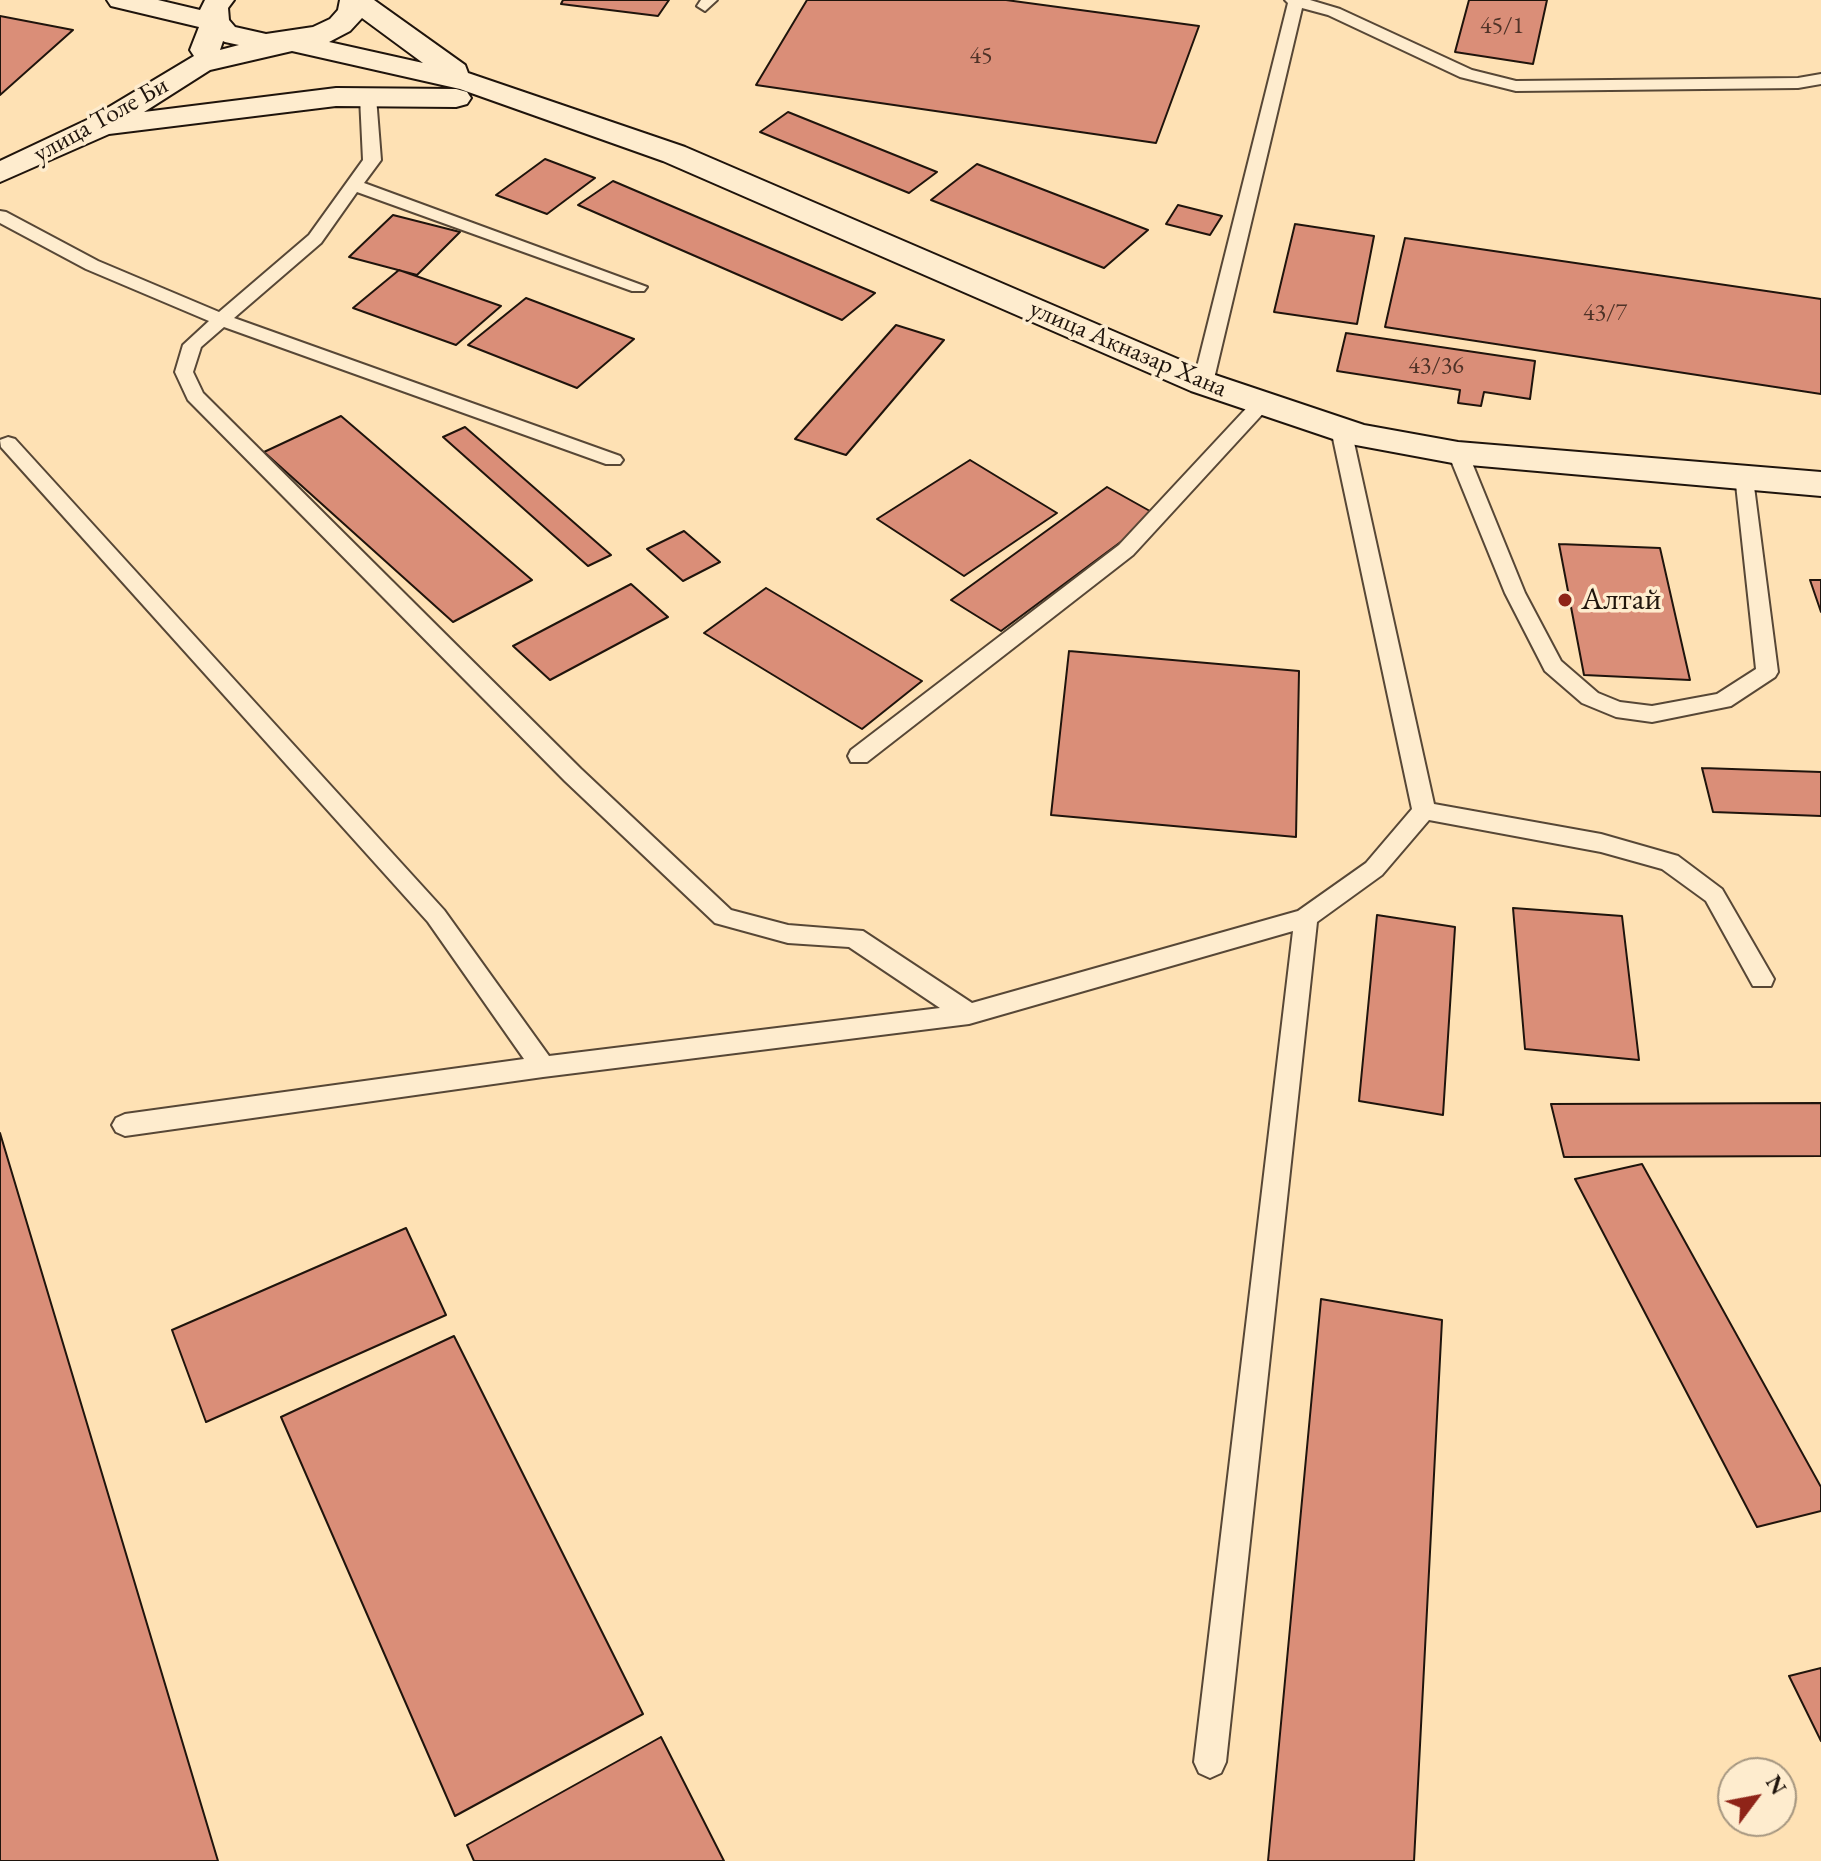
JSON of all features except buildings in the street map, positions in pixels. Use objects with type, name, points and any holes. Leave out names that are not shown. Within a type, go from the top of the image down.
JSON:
[{"type":"main road","points":[[121,0],[218,11],[225,33],[244,40],[292,42]]},
{"type":"main road","name":"улица Толе Би","points":[[0,173],[100,126],[200,63],[292,42],[340,25],[352,12],[355,0]]},
{"type":"main road","name":"улица Акназар Хана","points":[[355,0],[469,82]]},
{"type":"main road","name":"улица Толе Би","points":[[200,63],[218,11]]},
{"type":"main road","name":"улица Акназар Хана","points":[[292,42],[469,82],[674,154],[1203,383],[1341,429],[1458,453],[1745,475],[1821,484]]},
{"type":"main road","points":[[100,126],[336,97],[523,101]]},
{"type":"lane","points":[[1203,383],[1294,0],[1334,12],[1466,74],[1516,86],[1798,83],[1821,79]]},
{"type":"lane","points":[[368,97],[372,160],[315,239],[192,345],[184,372],[195,396],[573,775],[723,917],[788,934],[854,938],[969,1014]]},
{"type":"lane","points":[[353,185],[638,287]]},
{"type":"lane","points":[[0,216],[92,265],[222,320],[613,460]]},
{"type":"lane","points":[[859,756],[1126,550],[1262,403]]},
{"type":"lane","points":[[1341,429],[1424,811]]},
{"type":"lane","points":[[8,443],[436,916],[543,1067]]},
{"type":"lane","points":[[1458,453],[1515,593],[1553,666],[1590,698],[1616,709],[1652,714],[1723,701],[1767,672],[1745,475]]},
{"type":"lane","points":[[125,1125],[543,1067],[969,1014],[1306,918],[1374,869],[1424,811]]},
{"type":"lane","points":[[1424,811],[1601,843],[1670,862],[1714,895],[1762,979]]},
{"type":"lane","points":[[1210,1762],[1306,918]]},
{"type":"place","name":"Алтай","points":[[1565,600]]}]
